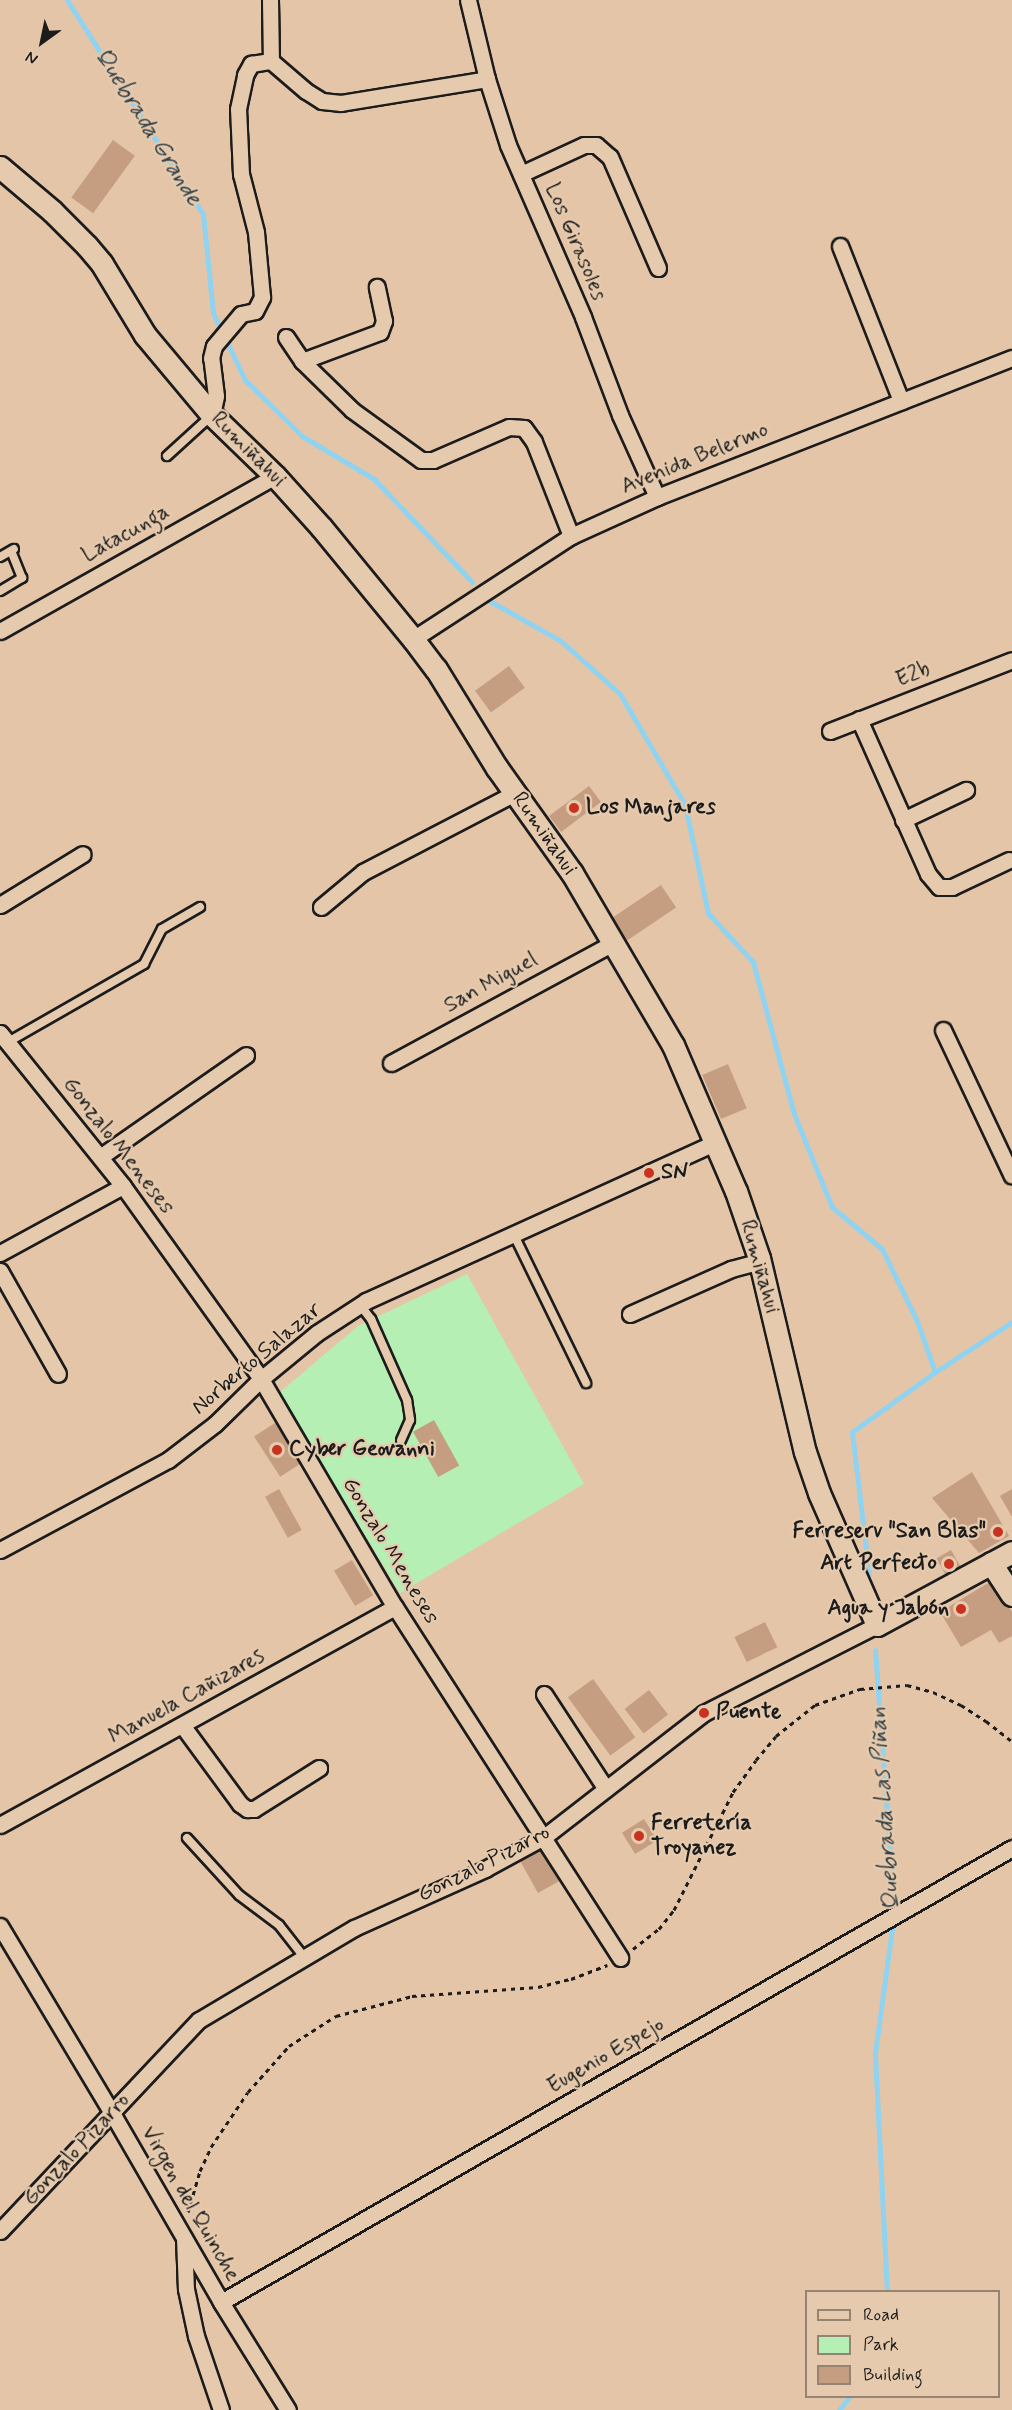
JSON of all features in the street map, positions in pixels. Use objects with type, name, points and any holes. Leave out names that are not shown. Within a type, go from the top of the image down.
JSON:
[{"type":"street","points":[[270,0],[272,61]]},
{"type":"street","name":"Los Girasoles","points":[[468,0],[487,79],[521,174],[657,497]]},
{"type":"street","points":[[212,415],[216,396],[212,358],[218,338],[241,314],[255,311],[262,297],[256,232],[242,174],[238,109],[245,75],[251,64],[272,61],[322,101],[341,103],[487,79]]},
{"type":"street","points":[[521,174],[584,145],[596,145],[610,157],[658,268]]},
{"type":"street","name":"Rumiñahui","points":[[0,167],[51,211],[102,264],[145,335],[212,415],[274,476],[321,527],[413,639],[436,669],[516,793],[572,873],[673,1045],[736,1191],[760,1261],[805,1452],[819,1493],[877,1625]]},
{"type":"street","points":[[840,246],[902,401]]},
{"type":"street","points":[[302,361],[380,332],[384,321],[377,287]]},
{"type":"street","points":[[286,337],[302,361],[352,410],[421,459],[433,460],[509,427],[524,428],[534,442],[570,536]]},
{"type":"street","name":"Avenida Belermo","points":[[413,639],[570,536],[657,497],[1012,358]]},
{"type":"street","name":"Latacunga","points":[[0,631],[274,476]]},
{"type":"street","name":"E2b","points":[[830,731],[1012,660]]},
{"type":"street","points":[[859,719],[928,874],[939,887],[952,887],[1009,860]]},
{"type":"street","points":[[903,820],[966,790]]},
{"type":"street","points":[[321,907],[346,884],[370,868],[516,793]]},
{"type":"street","points":[[0,905],[83,854]]},
{"type":"street","name":"San Miguel","points":[[391,1063],[613,943]]},
{"type":"street","points":[[943,1030],[1012,1176]]},
{"type":"street","name":"Gonzalo Meneses","points":[[2,1040],[123,1186],[261,1379],[395,1607],[620,1958]]},
{"type":"street","points":[[100,1157],[246,1055]]},
{"type":"street","name":"Norberto Salazar","points":[[0,1550],[168,1460],[215,1424],[261,1379],[317,1333],[360,1305],[513,1233],[715,1143]]},
{"type":"street","points":[[0,1253],[123,1186]]},
{"type":"street","points":[[630,1314],[731,1269],[760,1261]]},
{"type":"street","points":[[0,1271],[58,1374]]},
{"type":"street","name":"Gonzalo Pizarro","points":[[0,2231],[199,2020],[354,1928],[485,1869],[544,1837],[705,1713],[877,1625],[1012,1552]]},
{"type":"street","points":[[992,1563],[1012,1595]]},
{"type":"street","name":"Manuela Cañizares","points":[[0,1826],[395,1607]]},
{"type":"street","points":[[544,1694],[606,1789]]},
{"type":"street","points":[[182,1725],[240,1804],[247,1809],[254,1809],[319,1768]]},
{"type":"street","name":"Eugenio Espejo","points":[[221,2302],[1012,1848]]},
{"type":"street","name":"Virgen del Quinche","points":[[0,1926],[221,2302],[288,2410]]},
{"type":"street","points":[[184,2237],[183,2263],[196,2337],[220,2410]]},
{"type":"lane","points":[[167,456],[212,415]]},
{"type":"lane","points":[[0,557],[13,550],[22,578],[0,591]]},
{"type":"lane","points":[[2,1040],[144,964],[162,929],[200,907]]},
{"type":"lane","points":[[513,1233],[586,1383]]},
{"type":"lane","points":[[360,1305],[371,1319],[407,1400],[410,1420],[401,1440]]},
{"type":"lane","points":[[186,1838],[239,1895],[279,1924],[304,1958]]},
{"type":"path","points":[[184,2237],[190,2202],[211,2146],[271,2063],[309,2032],[336,2016],[412,1996],[538,1987],[571,1979],[620,1958],[659,1929],[674,1910],[734,1792],[776,1736],[815,1705],[865,1688],[907,1685],[933,1692],[986,1721],[1012,1741]]},
{"type":"green space","points":[[467,1274],[584,1484],[400,1593],[279,1393],[358,1326]]},
{"type":"building","points":[[113,140],[135,156],[93,213],[71,197]]},
{"type":"building","points":[[509,666],[525,688],[491,713],[475,691]]},
{"type":"building","name":"Los Manjares","points":[[589,786],[601,802],[561,832],[549,816]]},
{"type":"building","points":[[661,885],[676,907],[626,941],[611,919]]},
{"type":"building","points":[[728,1064],[747,1108],[721,1119],[702,1075]]},
{"type":"building","points":[[434,1420],[459,1465],[438,1477],[413,1432]]},
{"type":"building","name":"Cyber Geovanni","points":[[275,1423],[301,1463],[280,1477],[254,1437]]},
{"type":"building","points":[[972,1472],[1009,1536],[979,1553],[932,1498]]},
{"type":"building","points":[[279,1489],[302,1530],[288,1538],[265,1497]]},
{"type":"building","points":[[1012,1489],[1012,1517],[1000,1496]]},
{"type":"building","name":"Art Perfecto","points":[[951,1550],[962,1569],[947,1578],[936,1558]]},
{"type":"building","points":[[352,1560],[373,1595],[355,1606],[334,1571]]},
{"type":"building","points":[[993,1580],[1012,1612],[1012,1636],[999,1643],[991,1630],[961,1647],[940,1612]]},
{"type":"building","points":[[765,1622],[777,1647],[747,1662],[734,1637]]},
{"type":"building","points":[[593,1679],[635,1737],[610,1755],[568,1697]]},
{"type":"building","points":[[649,1690],[668,1714],[644,1734],[625,1709]]},
{"type":"building","name":"Ferretería Troyanez","points":[[644,1819],[657,1840],[635,1854],[622,1833]]},
{"type":"building","points":[[541,1849],[559,1881],[538,1893],[520,1861]]},
{"type":"waterway","name":"Quebrada Grande","points":[[67,0],[203,214],[213,313],[245,380],[302,436],[374,479],[472,582]]},
{"type":"waterway","points":[[488,600],[561,641],[620,694],[685,805],[708,913],[753,962],[794,1114],[832,1207],[882,1249],[917,1321],[935,1372],[852,1432],[869,1574]]},
{"type":"waterway","points":[[935,1372],[1012,1322]]},
{"type":"waterway","name":"Quebrada Las Piñan","points":[[875,1650],[894,1911]]},
{"type":"waterway","name":"Quebrada Las Piñan","points":[[887,2290],[875,2053],[893,1921]]},
{"type":"waterway","name":"Quebrada Las Piñan","points":[[839,2410],[848,2398]]},
{"type":"place","name":"Los Manjares","points":[[574,808]]},
{"type":"place","name":"SN","points":[[649,1173]]},
{"type":"place","name":"Cyber Geovanni","points":[[277,1450]]},
{"type":"place","name":"Ferreserv \"San Blas\"","points":[[998,1532]]},
{"type":"place","name":"Art Perfecto","points":[[949,1564]]},
{"type":"place","name":"Agua y Jabón","points":[[961,1609]]},
{"type":"place","name":"Puente","points":[[704,1713]]},
{"type":"place","name":"Ferretería Troyanez","points":[[639,1836]]}]
